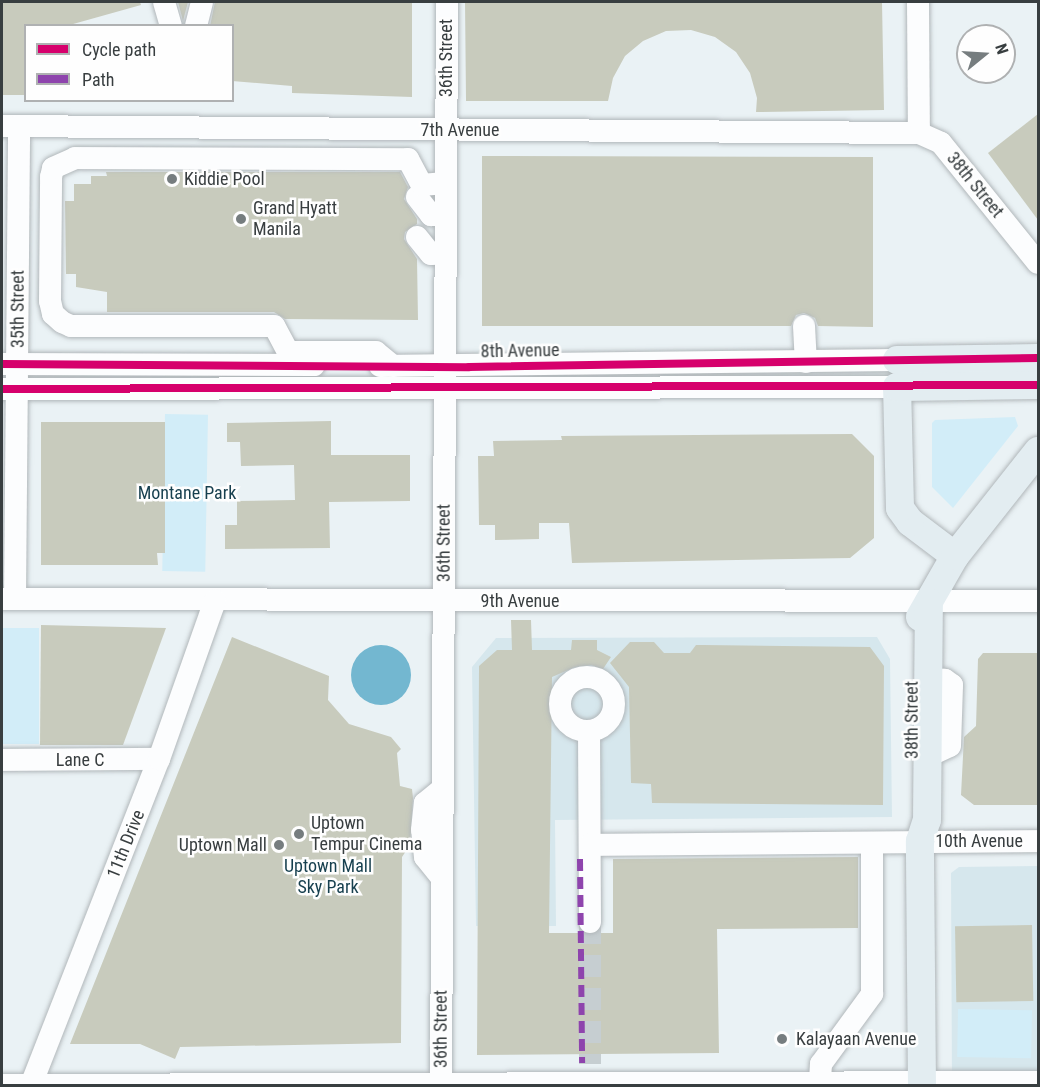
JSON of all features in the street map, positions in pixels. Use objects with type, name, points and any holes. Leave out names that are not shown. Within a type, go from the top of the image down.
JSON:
[{"type":"main road","name":"8th Avenue","points":[[897,373],[1038,358]]},
{"type":"main road","name":"8th Avenue","points":[[897,373],[1038,385]]},
{"type":"main road","points":[[897,373],[900,508],[910,522],[955,556]]},
{"type":"main road","name":"38th Street","points":[[920,841],[912,819],[913,629],[955,556],[1038,451]]},
{"type":"main road","name":"38th Street","points":[[920,1084],[920,841],[927,820],[929,602]]},
{"type":"street","points":[[164,2],[170,24]]},
{"type":"street","points":[[196,24],[202,2]]},
{"type":"street","name":"36th Street","points":[[441,1085],[447,2]]},
{"type":"street","points":[[918,2],[919,133]]},
{"type":"street","name":"7th Avenue","points":[[10,126],[919,133]]},
{"type":"street","name":"35th Street","points":[[8,599],[10,364],[18,295],[19,188],[10,126]]},
{"type":"street","name":"38th Street","points":[[919,133],[941,143],[1038,263]]},
{"type":"street","points":[[393,366],[376,352],[292,352],[286,350],[274,326],[71,326],[62,322],[53,314],[54,168],[75,158],[408,159],[422,185],[445,183]]},
{"type":"street","points":[[19,188],[41,188],[52,203]]},
{"type":"street","points":[[417,197],[431,214],[445,215]]},
{"type":"street","points":[[417,237],[431,254],[445,253]]},
{"type":"street","points":[[18,295],[45,292],[52,279]]},
{"type":"street","points":[[134,365],[135,326]]},
{"type":"street","points":[[804,326],[806,362]]},
{"type":"street","name":"8th Avenue","points":[[10,364],[393,366],[444,378],[806,362],[897,373]]},
{"type":"street","name":"8th Avenue","points":[[10,389],[444,378],[897,373]]},
{"type":"street","name":"9th Avenue","points":[[8,599],[1038,602]]},
{"type":"street","name":"11th Drive","points":[[31,1085],[159,759],[215,601]]},
{"type":"street","points":[[589,731],[590,922]]},
{"type":"street","name":"Lane C","points":[[2,759],[97,752],[159,759]]},
{"type":"street","name":"10th Avenue","points":[[590,845],[858,848],[920,841],[1038,841]]},
{"type":"street","points":[[820,1082],[820,1064],[872,994],[858,848]]},
{"type":"street","points":[[189,1072],[329,1084],[441,1085],[590,1073],[820,1082],[920,1084],[1038,1082]]},
{"type":"street","points":[[355,1073],[386,1072],[386,1084]]},
{"type":"street","points":[[2,1085],[242,1078]]},
{"type":"shaded area","points":[[877,637],[890,659],[892,817],[555,820],[556,926],[476,926],[472,667],[496,638]]},
{"type":"shaded area","points":[[1038,866],[1038,1085],[952,1085],[951,873],[959,867]]},
{"type":"green space","name":"Montane Park","points":[[165,414],[208,415],[205,572],[162,571]]},
{"type":"green space","points":[[1015,417],[1018,426],[953,508],[932,487],[932,423],[935,420]]},
{"type":"green space","points":[[2,628],[39,628],[39,744],[2,744]]},
{"type":"green space","points":[[958,1009],[1032,1010],[1031,1058],[957,1057]]},
{"type":"water","points":[[381,645],[398,650],[406,658],[411,675],[406,692],[398,700],[381,705],[364,700],[356,692],[351,675],[356,658],[364,650]]},
{"type":"building","points":[[2,2],[140,2],[141,5],[73,24],[24,24],[24,95],[2,95]]},
{"type":"building","points":[[178,2],[188,2],[183,21]]},
{"type":"building","points":[[215,2],[412,2],[412,97],[292,93],[292,86],[234,81],[234,24],[210,24]]},
{"type":"building","points":[[465,2],[882,2],[884,110],[756,112],[757,98],[750,73],[736,52],[715,37],[691,30],[666,31],[643,41],[625,56],[613,78],[608,101],[466,101]]},
{"type":"building","points":[[1038,114],[1038,220],[988,153]]},
{"type":"building","points":[[482,156],[873,157],[873,327],[818,326],[815,318],[804,313],[796,315],[791,326],[482,326]]},
{"type":"building","name":"Grand Hyatt Manila","points":[[106,172],[400,172],[408,187],[404,199],[417,219],[417,224],[405,232],[404,239],[417,259],[418,320],[285,319],[274,312],[107,312],[107,292],[76,287],[76,274],[66,274],[65,201],[74,201],[74,184],[91,184],[91,176],[107,176]]},
{"type":"building","points":[[331,421],[331,455],[410,455],[410,501],[329,502],[330,548],[225,549],[225,525],[237,525],[237,501],[295,500],[294,465],[241,466],[240,442],[227,442],[227,423]]},
{"type":"building","points":[[41,422],[165,422],[165,553],[157,553],[158,565],[41,565]]},
{"type":"building","points":[[852,434],[874,456],[874,538],[850,558],[572,563],[569,523],[539,523],[539,539],[495,540],[495,525],[479,525],[478,456],[494,456],[493,441],[562,440],[561,436]]},
{"type":"building","points":[[511,620],[531,620],[532,650],[571,650],[572,640],[597,640],[597,650],[611,657],[603,669],[591,665],[575,667],[552,677],[549,933],[613,933],[613,859],[858,857],[858,928],[717,929],[719,1053],[477,1055],[479,666],[497,650],[512,650]]},
{"type":"building","points":[[41,625],[166,628],[123,745],[40,745]]},
{"type":"building","name":"Uptown Mall","points":[[232,637],[329,676],[328,700],[349,724],[391,737],[401,749],[397,753],[400,786],[412,789],[413,798],[410,845],[402,857],[401,1043],[180,1047],[175,1059],[140,1044],[70,1044]]},
{"type":"building","points":[[630,642],[654,642],[664,653],[690,653],[696,645],[870,647],[884,666],[883,805],[652,803],[651,784],[631,783],[629,687],[610,663]]},
{"type":"building","points":[[983,653],[1038,653],[1038,805],[974,805],[961,795],[964,737],[976,726],[978,659]]},
{"type":"building","points":[[1032,925],[1033,1001],[956,1002],[955,926]]},
{"type":"tunnel","points":[[590,922],[590,1064]]},
{"type":"marked path","points":[[580,859],[582,1063]]},
{"type":"cycle path","points":[[2,364],[469,367],[1038,358]]},
{"type":"cycle path","points":[[2,389],[1038,385]]},
{"type":"place","name":"Kiddie Pool","points":[[172,179]]},
{"type":"place","name":"Grand Hyatt Manila","points":[[241,219]]},
{"type":"place","name":"Uptown Tempur Cinema","points":[[299,834]]},
{"type":"place","name":"Uptown Mall","points":[[279,845]]},
{"type":"place","name":"Kalayaan Avenue","points":[[782,1039]]},
{"type":"park label","name":"Uptown Mall Sky Park","points":[[328,877]]}]
